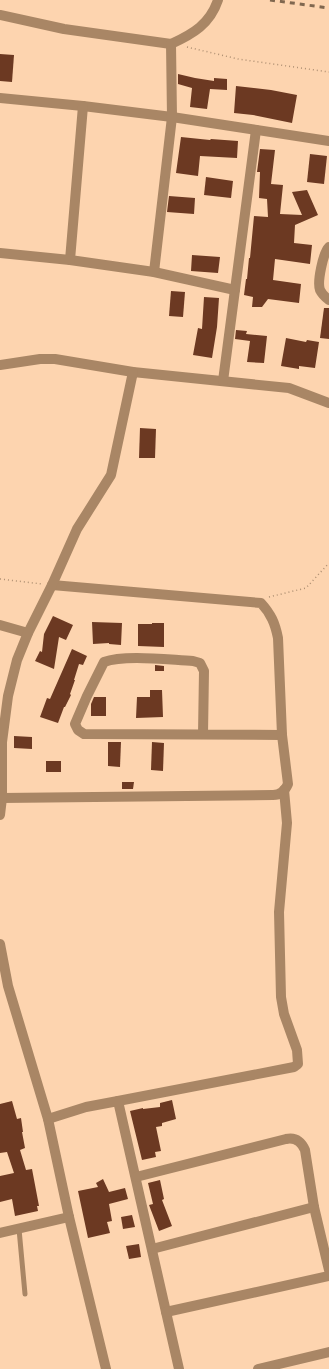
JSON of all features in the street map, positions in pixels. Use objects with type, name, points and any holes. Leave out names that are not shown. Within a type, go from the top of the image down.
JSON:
[{"type":"street","points":[[0,15],[64,29],[172,44],[191,35],[209,19],[218,0]]},
{"type":"street","points":[[154,272],[172,117],[172,44]]},
{"type":"street","points":[[0,98],[172,117],[329,141]]},
{"type":"street","points":[[70,260],[82,106]]},
{"type":"street","points":[[223,381],[256,130]]},
{"type":"street","points":[[329,247],[324,254],[319,284],[320,290],[329,300]]},
{"type":"street","points":[[0,253],[70,260],[154,272],[235,290]]},
{"type":"street","points":[[0,365],[40,359],[55,359],[133,372],[289,388],[329,403]]},
{"type":"street","points":[[0,815],[2,798],[2,742],[8,696],[17,660],[28,633],[52,585],[77,529],[110,475],[133,372]]},
{"type":"street","points":[[2,798],[272,795],[280,794],[288,784],[282,735],[278,638],[275,624],[269,612],[261,603],[52,585]]},
{"type":"street","points":[[0,625],[28,633]]},
{"type":"street","points":[[203,734],[204,671],[200,663],[193,661],[126,658],[104,662],[75,724],[78,730],[84,734],[282,735]]},
{"type":"street","points":[[48,1119],[86,1107],[294,1067],[298,1064],[297,1050],[284,1014],[281,997],[279,912],[287,823],[284,790]]},
{"type":"street","points":[[0,944],[8,986],[48,1119],[69,1217],[106,1369]]},
{"type":"street","points":[[118,1101],[179,1369]]},
{"type":"street","points":[[136,1177],[290,1138],[300,1142],[305,1150],[314,1207],[329,1270]]},
{"type":"street","points":[[152,1249],[314,1207]]},
{"type":"street","points":[[0,1233],[69,1217]]},
{"type":"street","points":[[166,1312],[329,1276]]},
{"type":"street","points":[[258,1369],[329,1352]]},
{"type":"lane","points":[[18,1229],[26,1294]]},
{"type":"path","points":[[172,44],[238,59],[329,72]]},
{"type":"path","points":[[261,603],[268,597],[306,588],[329,563]]},
{"type":"path","points":[[0,579],[52,585]]},
{"type":"building","points":[[0,54],[14,55],[12,82],[0,81]]},
{"type":"building","points":[[178,74],[214,81],[214,78],[227,79],[227,90],[210,89],[207,109],[190,107],[192,88],[178,84]]},
{"type":"building","points":[[236,86],[297,95],[292,123],[253,115],[234,113]]},
{"type":"building","points":[[181,137],[238,141],[237,158],[200,156],[198,176],[176,173]]},
{"type":"building","points":[[260,149],[275,150],[271,184],[283,185],[280,214],[302,215],[292,192],[307,190],[318,215],[295,225],[294,243],[312,245],[310,264],[275,259],[273,280],[301,284],[299,303],[268,299],[262,307],[252,307],[253,297],[244,295],[250,258],[254,216],[268,217],[267,199],[259,198],[260,172],[257,172]]},
{"type":"building","points":[[310,154],[327,156],[324,184],[307,182]]},
{"type":"building","points":[[206,177],[233,181],[231,198],[204,195]]},
{"type":"building","points":[[169,196],[195,198],[194,214],[167,212]]},
{"type":"building","points":[[192,255],[220,257],[218,273],[191,271]]},
{"type":"building","points":[[171,291],[185,292],[183,317],[169,316]]},
{"type":"building","points":[[204,297],[219,298],[217,327],[212,358],[193,355],[198,328],[202,329]]},
{"type":"building","points":[[324,308],[329,308],[329,339],[320,338]]},
{"type":"building","points":[[236,330],[247,331],[246,334],[267,336],[264,363],[247,362],[250,341],[235,339]]},
{"type":"building","points":[[286,338],[306,342],[307,340],[319,342],[315,368],[299,366],[299,369],[281,366]]},
{"type":"building","points":[[140,428],[156,429],[155,458],[139,458]]},
{"type":"building","points":[[53,616],[73,625],[66,640],[59,637],[54,669],[35,661],[40,651],[42,652],[44,634]]},
{"type":"building","points":[[92,622],[122,623],[121,645],[109,643],[93,644]]},
{"type":"building","points":[[164,623],[164,647],[138,646],[138,624]]},
{"type":"building","points":[[72,649],[87,656],[83,665],[79,664],[70,694],[71,695],[64,707],[58,723],[40,717],[47,698],[50,699]]},
{"type":"building","points":[[155,665],[164,666],[164,671],[155,671]]},
{"type":"building","points":[[150,690],[162,690],[163,717],[136,718],[137,697],[150,697]]},
{"type":"building","points":[[94,697],[106,697],[106,716],[91,716],[91,704]]},
{"type":"building","points":[[14,736],[32,737],[32,749],[14,748]]},
{"type":"building","points":[[108,742],[121,742],[120,767],[108,766]]},
{"type":"building","points":[[152,742],[164,743],[163,771],[151,770]]},
{"type":"building","points":[[46,761],[61,761],[61,772],[46,772]]},
{"type":"building","points":[[122,782],[134,782],[133,789],[122,789]]},
{"type":"building","points":[[172,1100],[176,1119],[162,1123],[162,1126],[156,1127],[161,1151],[155,1152],[156,1157],[142,1160],[130,1111],[143,1108],[160,1107],[160,1103]]},
{"type":"building","points":[[12,1101],[17,1119],[21,1118],[25,1148],[20,1150],[26,1170],[32,1169],[39,1206],[37,1206],[38,1211],[15,1216],[12,1199],[0,1202],[0,1176],[14,1173],[7,1152],[0,1153],[0,1104]]},
{"type":"building","points":[[103,1179],[109,1192],[125,1188],[128,1199],[109,1204],[112,1221],[107,1222],[110,1233],[88,1238],[78,1191],[98,1187],[96,1183]]},
{"type":"building","points":[[160,1180],[164,1199],[162,1200],[172,1226],[159,1231],[149,1205],[153,1204],[148,1183]]},
{"type":"building","points":[[132,1215],[135,1227],[123,1229],[121,1217]]},
{"type":"building","points":[[139,1244],[141,1257],[129,1259],[126,1246]]},
{"type":"railway","points":[[270,0],[329,8]]}]
